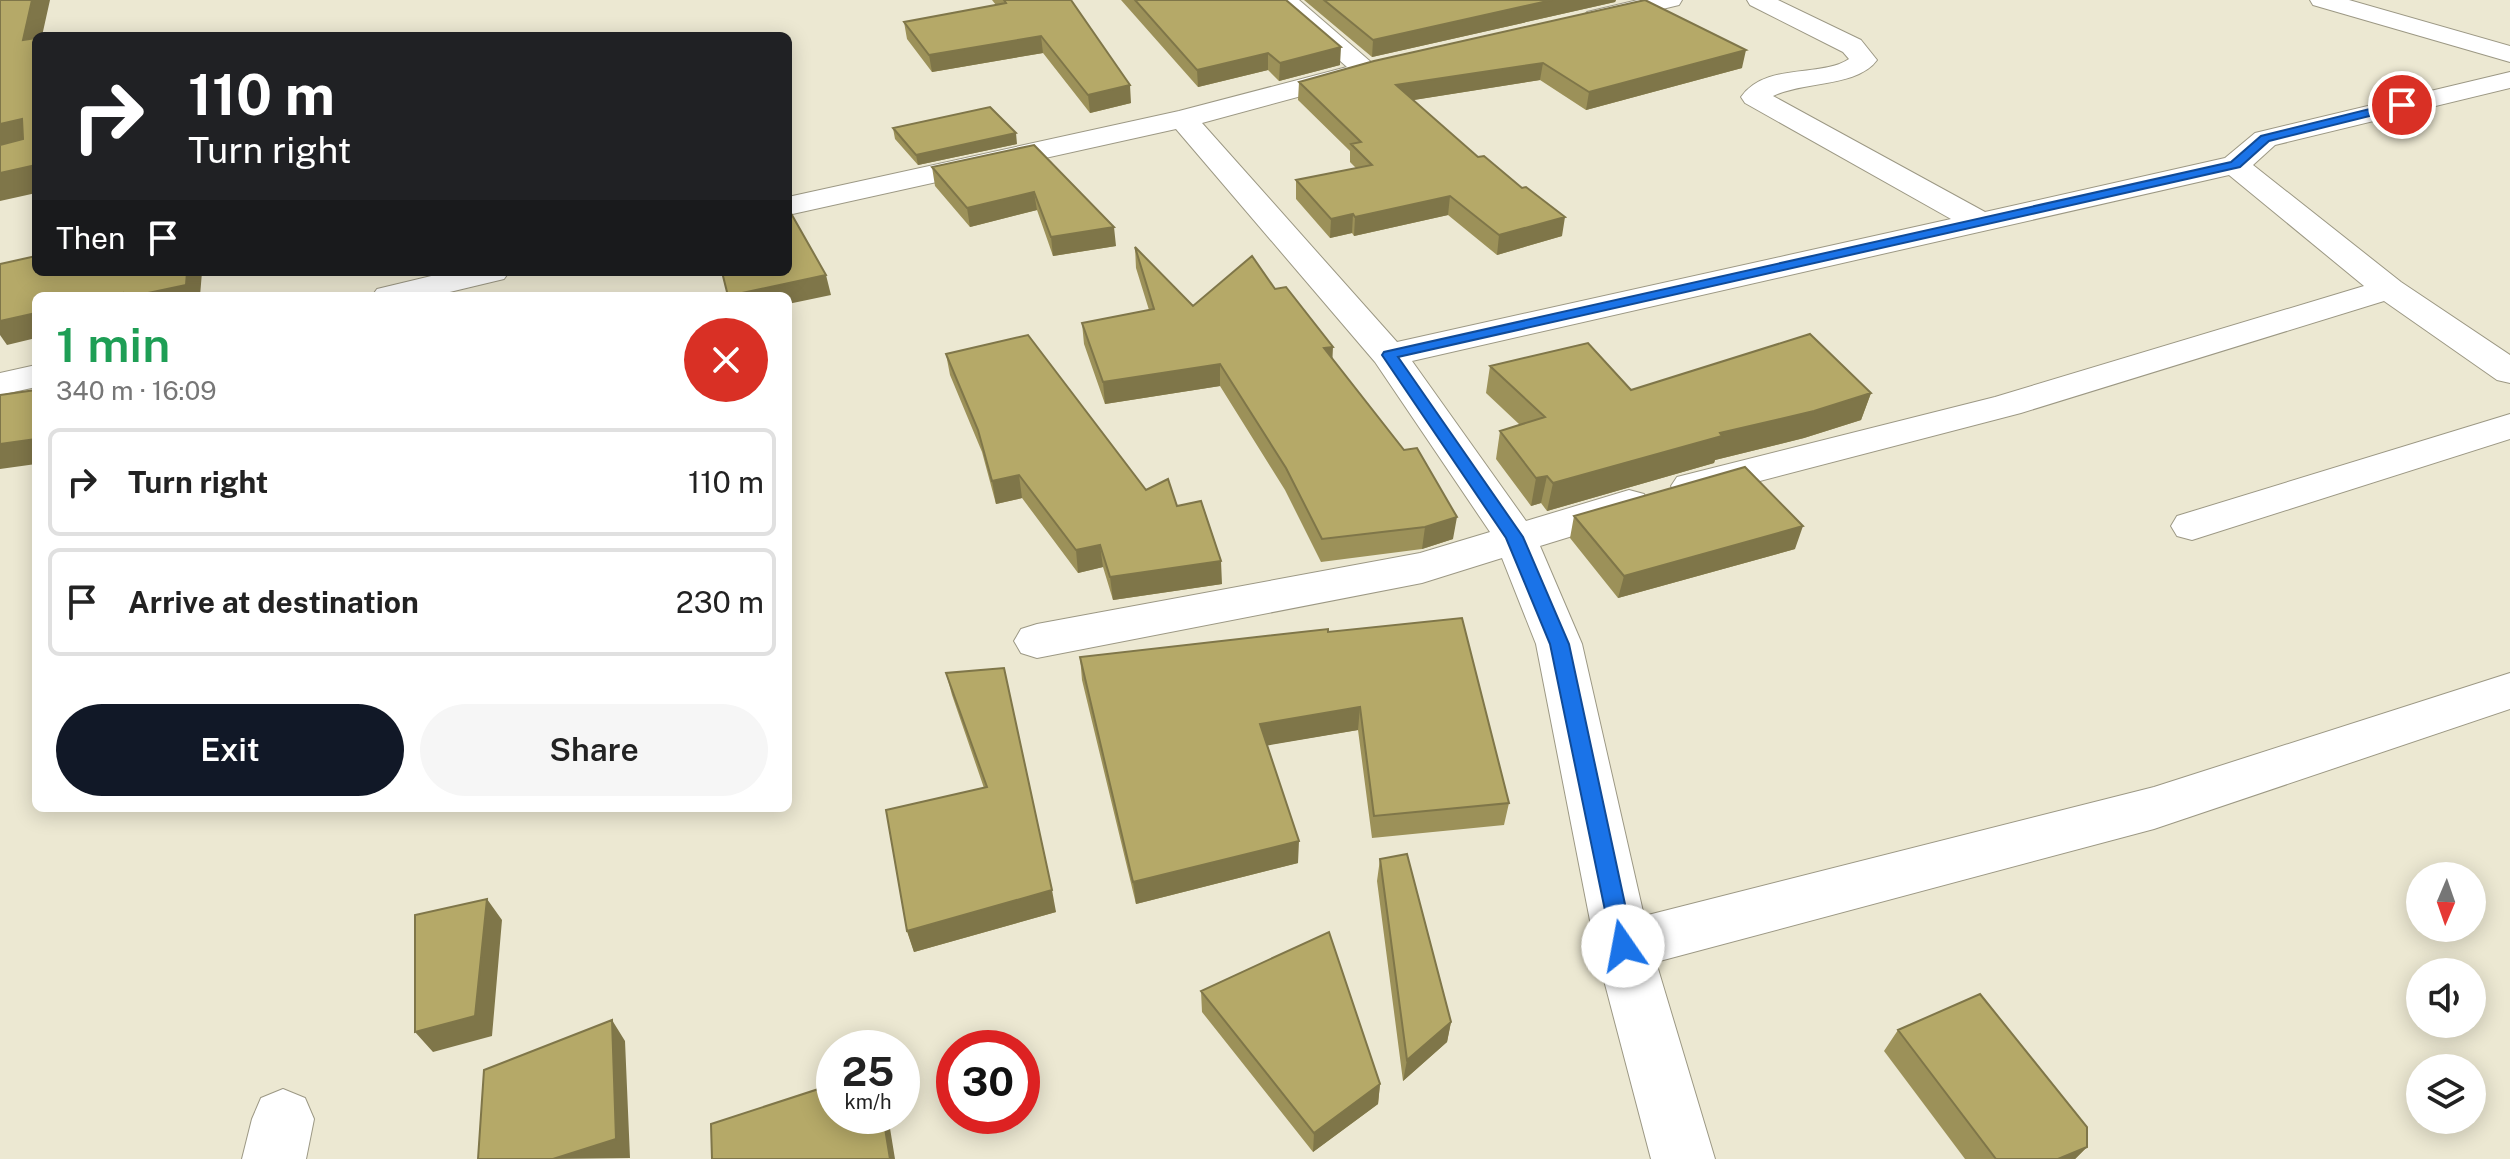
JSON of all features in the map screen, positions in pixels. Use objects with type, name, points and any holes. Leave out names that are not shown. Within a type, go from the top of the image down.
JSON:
[{"type":"street","points":[[1284,0],[1366,69]]},
{"type":"street","points":[[1563,24],[1670,0]]},
{"type":"street","points":[[1759,0],[1852,46],[1864,60],[1853,69],[1771,85],[1758,91],[1755,97],[1980,222]]},
{"type":"street","points":[[2322,0],[2510,54]]},
{"type":"street","points":[[2371,0],[2510,38]]},
{"type":"street","points":[[792,205],[1183,119],[1396,62]]},
{"type":"street","points":[[1389,355],[2235,165],[2265,139],[2510,80]]},
{"type":"street","points":[[1183,119],[1389,355],[1515,537],[1559,644],[1623,946],[1683,1159]]},
{"type":"street","points":[[2235,165],[2389,289],[2510,372]]},
{"type":"street","points":[[402,287],[469,276]]},
{"type":"street","points":[[1037,641],[1422,568],[1515,537],[1754,468],[2008,405],[2389,289]]},
{"type":"street","points":[[0,384],[32,377]]},
{"type":"street","points":[[2192,526],[2510,426]]},
{"type":"street","points":[[1623,946],[2154,808],[2510,691]]},
{"type":"building","points":[[0,0],[32,0],[23,40],[32,39],[32,166],[0,173],[0,145],[23,139],[22,119],[0,124]]},
{"type":"building","points":[[1004,0],[1071,0],[1130,85],[1088,95],[1041,36],[929,55],[904,22],[1006,3]]},
{"type":"building","points":[[1135,0],[1286,0],[1341,47],[1280,63],[1268,53],[1197,70]]},
{"type":"building","points":[[1324,0],[1552,0],[1373,40]]},
{"type":"building","points":[[1645,0],[1746,50],[1589,92],[1543,63],[1396,85],[1478,157],[1484,156],[1522,188],[1526,187],[1565,217],[1499,235],[1450,196],[1355,217],[1353,214],[1331,219],[1296,180],[1372,165],[1351,144],[1361,142],[1299,82],[1374,61]]},
{"type":"building","points":[[990,107],[1016,133],[916,155],[893,128]]},
{"type":"building","points":[[1034,145],[1114,227],[1051,237],[1034,192],[967,208],[932,167]]},
{"type":"building","points":[[792,215],[826,275],[747,292],[727,292],[723,276],[792,276]]},
{"type":"building","points":[[1135,247],[1193,306],[1252,256],[1275,289],[1286,287],[1333,347],[1324,348],[1404,450],[1417,448],[1457,517],[1425,527],[1322,539],[1286,468],[1220,364],[1103,382],[1082,323],[1154,309]]},
{"type":"building","points":[[32,257],[32,276],[187,276],[186,285],[153,292],[32,292],[32,314],[0,321],[0,264]]},
{"type":"building","points":[[1810,334],[1871,393],[1814,411],[1720,433],[1722,436],[1553,483],[1547,476],[1536,478],[1500,431],[1545,417],[1490,366],[1588,343],[1631,390]]},
{"type":"building","points":[[1028,335],[1146,490],[1168,479],[1177,506],[1201,501],[1221,561],[1110,577],[1100,545],[1076,550],[1019,475],[992,481],[978,430],[946,354]]},
{"type":"building","points":[[32,391],[32,440],[0,444],[0,395]]},
{"type":"building","points":[[1745,467],[1803,526],[1624,576],[1574,516]]},
{"type":"building","points":[[1462,618],[1509,803],[1374,816],[1360,707],[1260,724],[1299,841],[1133,882],[1080,657],[1328,629],[1328,632]]},
{"type":"building","points":[[1004,668],[1052,890],[907,931],[886,810],[987,787],[946,673]]},
{"type":"building","points":[[1407,854],[1451,1022],[1407,1060],[1380,859]]},
{"type":"building","points":[[487,899],[475,1016],[415,1032],[415,915]]},
{"type":"building","points":[[1329,932],[1380,1084],[1314,1133],[1201,991]]},
{"type":"building","points":[[1980,994],[2087,1127],[2087,1147],[2058,1159],[1996,1159],[1898,1030]]},
{"type":"building","points":[[612,1020],[616,1139],[553,1159],[478,1159],[484,1070]]},
{"type":"building","points":[[816,1090],[816,1134],[886,1134],[890,1159],[712,1159],[711,1124]]},
{"type":"route","points":[[1623,946],[1559,644],[1515,537],[1389,355],[2235,165],[2265,139],[2402,105]]}]
